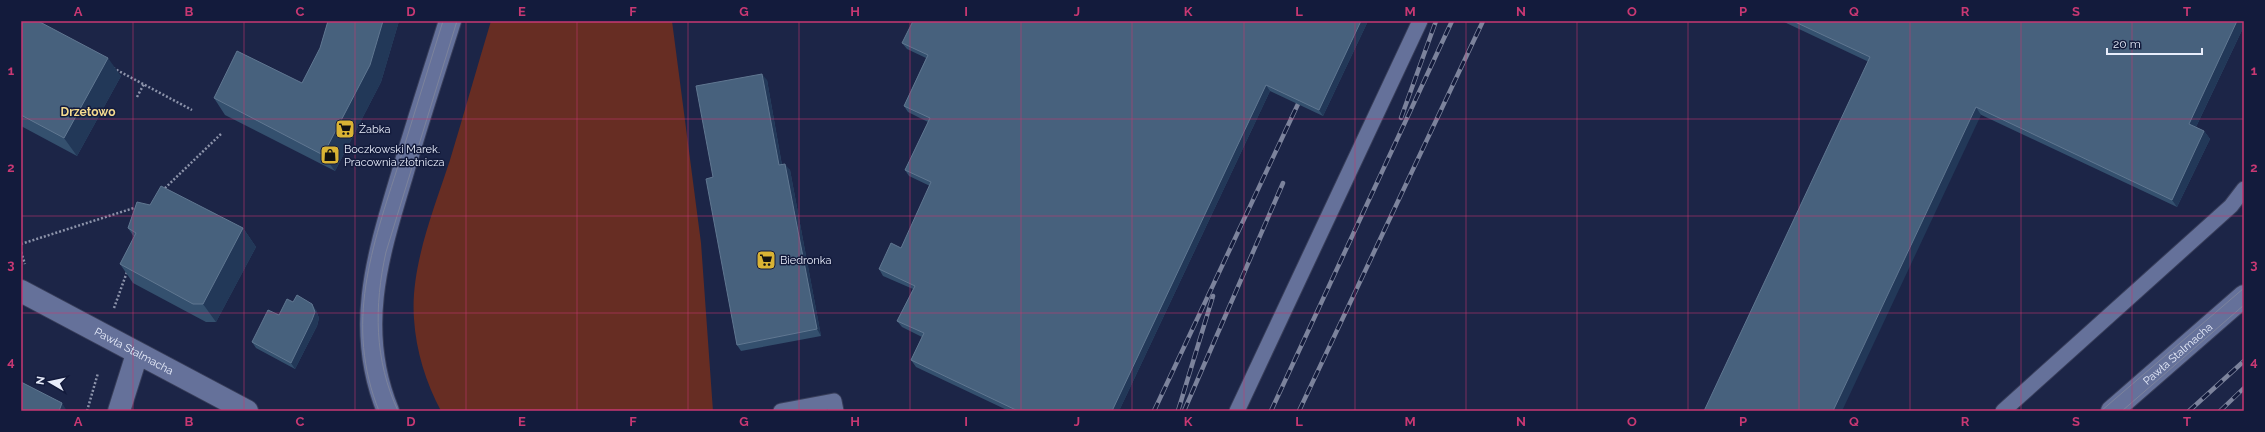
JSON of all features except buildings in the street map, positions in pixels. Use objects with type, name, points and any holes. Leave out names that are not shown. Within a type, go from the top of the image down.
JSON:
[{"type":"street","points":[[388,411],[373,359],[370,329],[372,287],[381,244],[450,21]]},
{"type":"street","name":"Pawła Stalmacha","points":[[21,291],[137,354],[247,411]]},
{"type":"street","name":"Pawła Stalmacha","points":[[2112,411],[2244,296]]},
{"type":"street","points":[[119,411],[137,354]]},
{"type":"lane","points":[[1237,411],[1420,21]]},
{"type":"lane","points":[[2003,411],[2231,206],[2244,189]]},
{"type":"lane","points":[[781,411],[834,401],[836,411]]},
{"type":"path","points":[[110,66],[192,110]]},
{"type":"path","points":[[137,97],[144,84]]},
{"type":"path","points":[[157,197],[222,132]]},
{"type":"path","points":[[21,244],[139,207]]},
{"type":"path","points":[[21,252],[26,267]]},
{"type":"path","points":[[113,311],[129,266]]},
{"type":"path","points":[[87,411],[98,373]]},
{"type":"shaded area","points":[[491,21],[672,21],[701,243],[713,411],[441,411],[426,378],[419,355],[414,319],[416,279],[424,238],[450,160]]},
{"type":"tram line","points":[[379,411],[369,379],[364,347],[363,316],[366,286],[380,225],[443,21]]},
{"type":"tram line","points":[[398,411],[390,392],[380,353],[378,313],[382,272],[386,252],[457,21]]},
{"type":"tram line","points":[[2101,411],[2244,288]]},
{"type":"tram line","points":[[2122,411],[2244,305]]},
{"type":"railway","points":[[1401,118],[1436,21]]},
{"type":"railway","points":[[1271,411],[1452,21]]},
{"type":"railway","points":[[1299,411],[1483,21]]},
{"type":"railway","points":[[1154,411],[1298,104]]},
{"type":"railway","points":[[1184,411],[1283,183]]},
{"type":"railway","points":[[1178,411],[1213,296]]},
{"type":"railway","points":[[2189,411],[2244,361]]},
{"type":"railway","points":[[2220,411],[2244,388]]},
{"type":"place","name":"Żabka","points":[[345,129]]},
{"type":"place","name":"Boczkowski Marek. Pracownia złotnicza","points":[[330,155]]},
{"type":"place","name":"Biedronka","points":[[766,260]]},
{"type":"district","name":"Drzetowo","points":[[88,112]]}]
